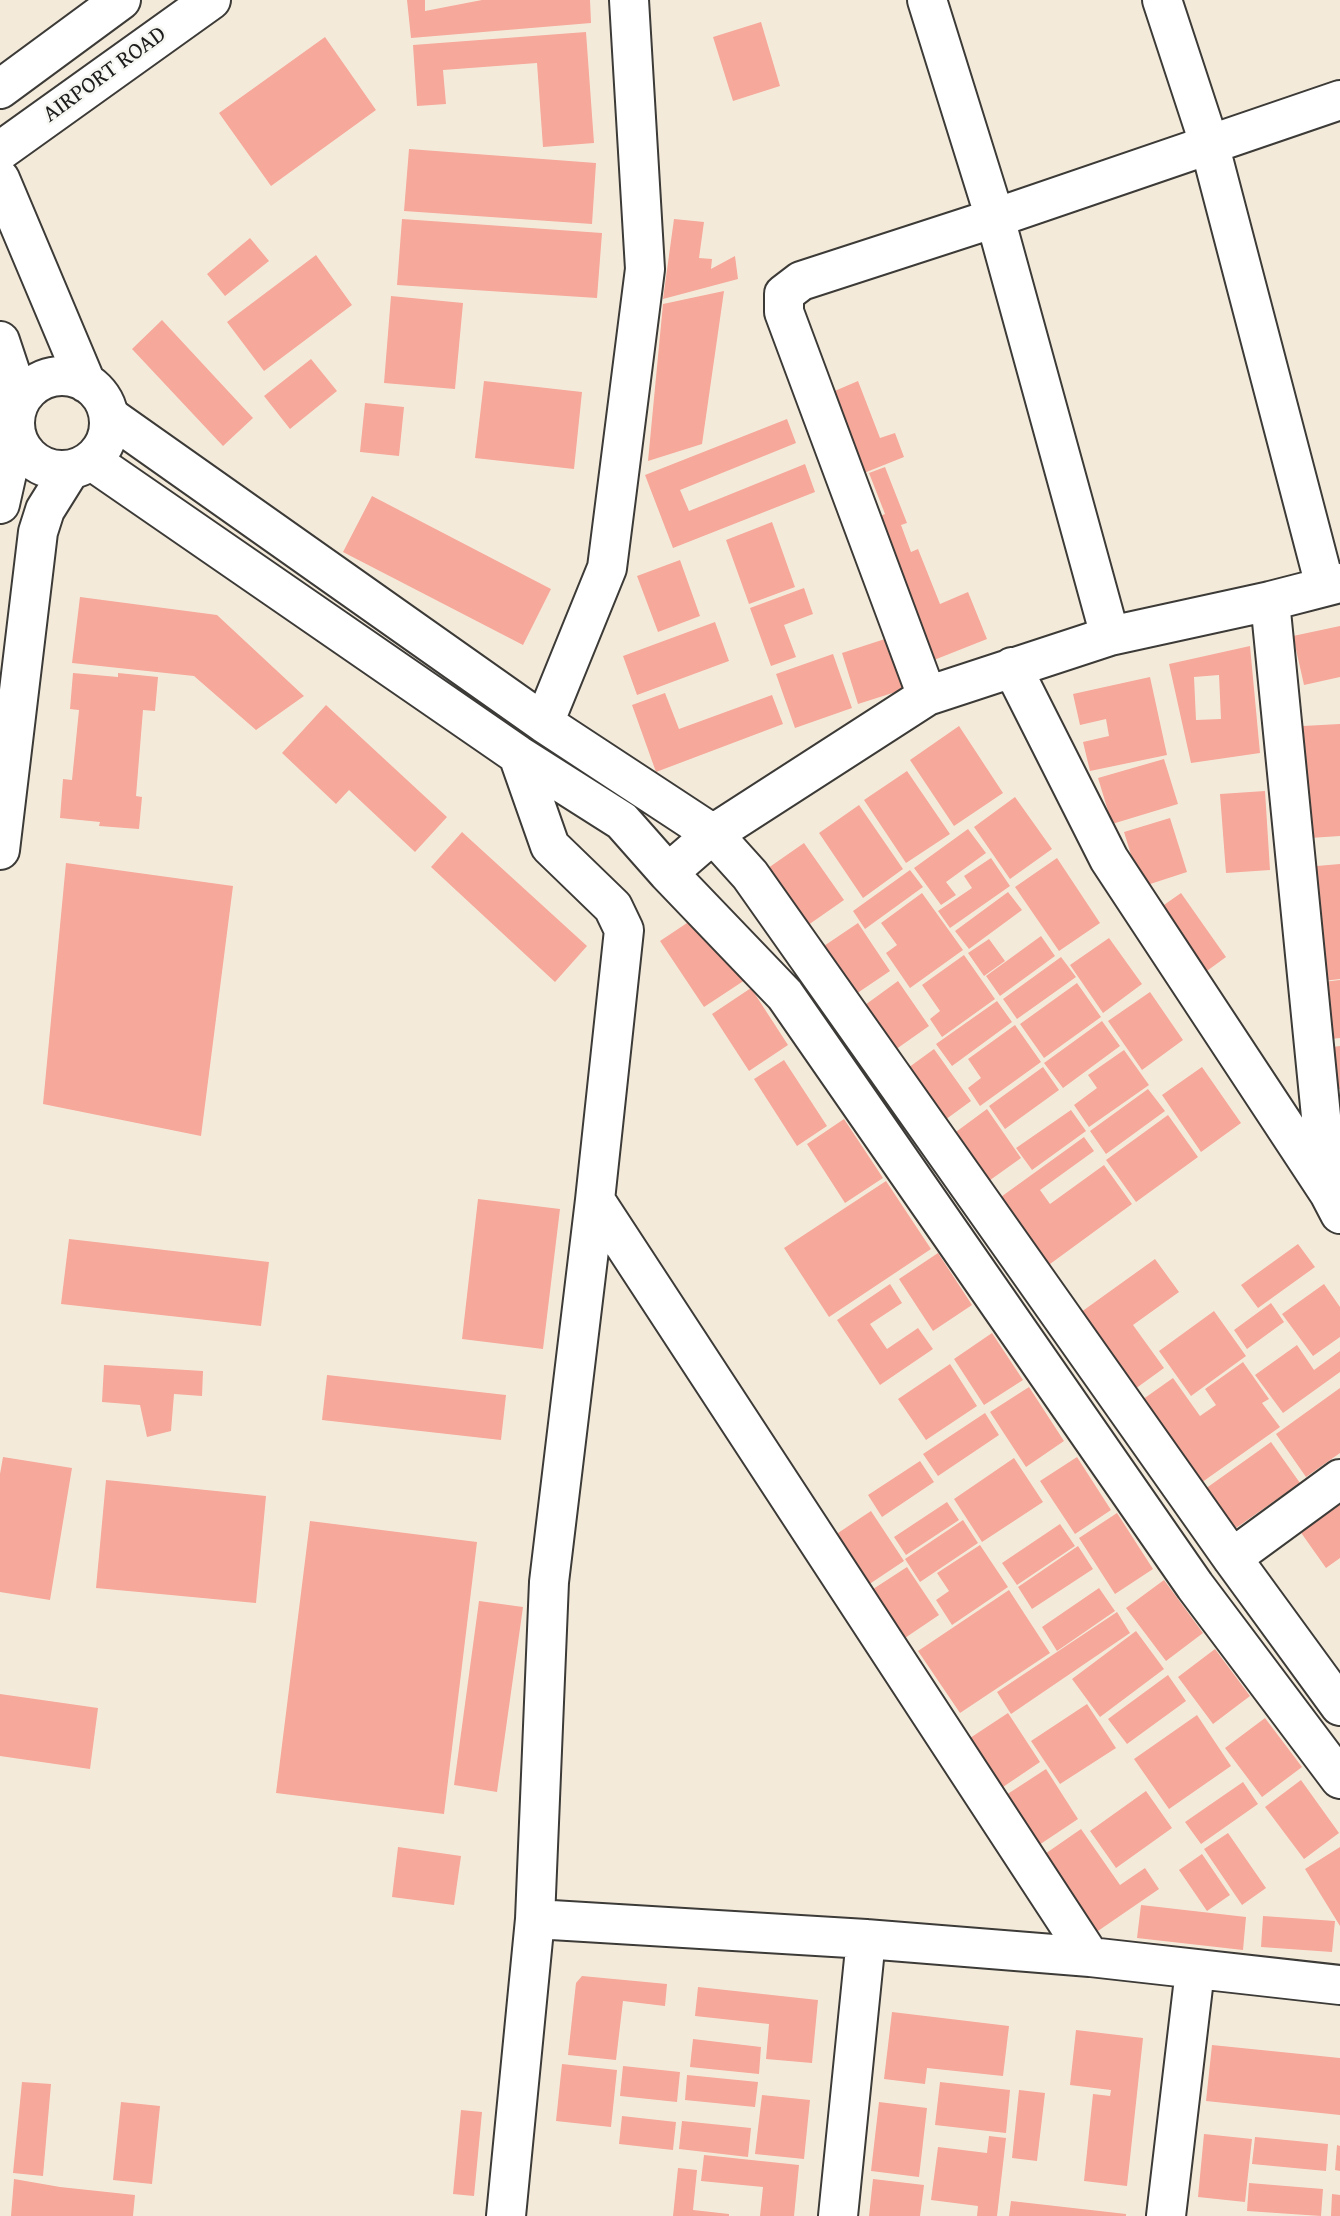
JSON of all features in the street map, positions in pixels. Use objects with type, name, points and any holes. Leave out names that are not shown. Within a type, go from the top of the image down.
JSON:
[{"type":"street","name":"AIRPORT ROAD","points":[[0,150],[211,0]]},
{"type":"street","points":[[544,723],[607,568],[645,269],[629,0]]},
{"type":"street","points":[[927,0],[995,218],[1110,636]]},
{"type":"street","points":[[668,873],[713,834],[927,696],[1110,636],[1332,585],[1209,143],[1162,0]]},
{"type":"street","points":[[0,89],[95,7]]},
{"type":"street","points":[[927,696],[784,312],[784,294],[801,281],[1340,100]]},
{"type":"street","points":[[0,178],[86,383]]},
{"type":"street","points":[[0,341],[18,417],[20,444],[29,458],[43,467],[59,471],[81,465],[622,821],[785,995],[1195,1586],[1340,1779]]},
{"type":"street","points":[[0,504],[18,417],[30,388],[46,378],[62,375],[78,378],[93,387],[104,401],[109,416],[109,433],[103,449],[81,465],[45,510],[38,532],[0,850]]},
{"type":"street","points":[[109,416],[544,723],[713,834],[750,875],[1232,1558],[1340,1706]]},
{"type":"street","points":[[1270,601],[1334,1204]]},
{"type":"street","points":[[1012,667],[1109,859],[1334,1204]]},
{"type":"street","points":[[506,2216],[535,1919],[549,1581],[596,1200],[625,930],[613,907],[550,846],[518,755]]},
{"type":"street","points":[[596,1200],[1090,1957]]},
{"type":"street","points":[[1232,1558],[1340,1479]]},
{"type":"street","points":[[535,1919],[866,1939],[1090,1957],[1340,1986]]},
{"type":"street","points":[[838,2216],[866,1939]]},
{"type":"street","points":[[1166,2216],[1195,1970]]},
{"type":"building","points":[[407,0],[425,0],[425,11],[482,0],[590,0],[591,23],[411,38]]},
{"type":"building","points":[[761,22],[780,86],[733,101],[713,37]]},
{"type":"building","points":[[586,32],[594,143],[543,147],[537,63],[443,70],[446,104],[417,106],[413,45]]},
{"type":"building","points":[[325,37],[376,110],[271,186],[219,113]]},
{"type":"building","points":[[409,149],[596,163],[592,224],[404,211]]},
{"type":"building","points":[[402,219],[602,233],[597,298],[397,285]]},
{"type":"building","points":[[674,219],[704,222],[699,258],[712,259],[711,269],[735,256],[738,279],[663,299]]},
{"type":"building","points":[[250,238],[269,261],[225,296],[207,274]]},
{"type":"building","points":[[316,255],[352,305],[264,371],[227,322]]},
{"type":"building","points":[[724,291],[702,444],[648,461],[663,304]]},
{"type":"building","points":[[391,296],[463,303],[455,389],[384,383]]},
{"type":"building","points":[[162,320],[253,418],[223,446],[132,349]]},
{"type":"building","points":[[311,359],[337,391],[290,429],[264,396]]},
{"type":"building","points":[[484,381],[582,392],[574,469],[475,458]]},
{"type":"building","points":[[858,381],[880,438],[895,433],[904,457],[854,477],[823,396]]},
{"type":"building","points":[[365,403],[404,407],[399,456],[360,452]]},
{"type":"building","points":[[787,419],[796,443],[680,490],[689,511],[805,464],[815,492],[673,548],[645,475]]},
{"type":"building","points":[[885,467],[907,523],[901,525],[911,552],[918,549],[940,604],[968,592],[987,639],[934,660],[918,618],[871,520],[885,514],[869,473]]},
{"type":"building","points":[[372,496],[551,589],[523,645],[343,552]]},
{"type":"building","points":[[772,522],[795,587],[749,604],[726,540]]},
{"type":"building","points":[[680,560],[700,616],[658,632],[637,576]]},
{"type":"building","points":[[804,588],[813,614],[784,625],[796,657],[771,666],[750,608]]},
{"type":"building","points":[[80,597],[217,615],[304,696],[256,730],[194,676],[72,663]]},
{"type":"building","points":[[715,622],[729,661],[637,695],[623,656]]},
{"type":"building","points":[[1340,626],[1340,677],[1304,685],[1293,636]]},
{"type":"building","points":[[888,638],[905,689],[858,704],[842,653]]},
{"type":"building","points":[[1250,646],[1260,753],[1191,763],[1169,664]],"holes":[[[1219,675],[1221,719],[1196,720],[1194,677]]]},
{"type":"building","points":[[833,654],[852,708],[795,728],[776,674]]},
{"type":"building","points":[[73,673],[118,677],[118,673],[158,677],[155,711],[143,710],[136,796],[142,797],[139,829],[99,826],[100,822],[60,818],[63,779],[72,780],[79,710],[70,709]]},
{"type":"building","points":[[1150,677],[1167,755],[1090,771],[1083,742],[1109,736],[1106,719],[1080,725],[1073,694]]},
{"type":"building","points":[[665,693],[679,729],[772,695],[783,724],[656,772],[632,705]]},
{"type":"building","points":[[326,705],[447,817],[415,852],[349,790],[336,804],[282,753]]},
{"type":"building","points":[[1340,724],[1340,836],[1310,838],[1303,726]]},
{"type":"building","points":[[959,726],[1003,793],[954,826],[910,760]]},
{"type":"building","points":[[1164,759],[1178,804],[1112,824],[1098,778]]},
{"type":"building","points":[[907,771],[950,834],[906,863],[864,800]]},
{"type":"building","points":[[1265,791],[1270,870],[1226,873],[1220,794]]},
{"type":"building","points":[[1015,797],[1052,849],[1010,879],[974,827]]},
{"type":"building","points":[[859,805],[903,869],[863,898],[819,833]]},
{"type":"building","points":[[1170,818],[1187,872],[1141,887],[1124,832]]},
{"type":"building","points":[[968,829],[986,853],[946,882],[956,895],[941,905],[914,868]]},
{"type":"building","points":[[462,832],[587,946],[555,982],[431,867]]},
{"type":"building","points":[[804,843],[844,900],[801,930],[761,873]]},
{"type":"building","points":[[991,858],[1010,886],[950,928],[938,911],[972,888],[964,876]]},
{"type":"building","points":[[1057,858],[1100,923],[1059,951],[1015,887]]},
{"type":"building","points":[[66,863],[233,886],[201,1136],[43,1104]]},
{"type":"building","points":[[1340,864],[1340,979],[1315,982],[1305,867]]},
{"type":"building","points":[[910,870],[923,887],[865,929],[853,911]]},
{"type":"building","points":[[1008,892],[1022,910],[969,949],[955,931]]},
{"type":"building","points":[[922,893],[963,950],[910,988],[886,953],[897,945],[881,923]]},
{"type":"building","points":[[1181,893],[1226,957],[1200,976],[1154,912]]},
{"type":"building","points":[[702,913],[745,980],[704,1007],[660,941]]},
{"type":"building","points":[[858,923],[890,971],[847,1000],[815,952]]},
{"type":"building","points":[[1041,936],[1055,956],[1000,996],[986,976]]},
{"type":"building","points":[[1109,938],[1142,984],[1103,1013],[1070,965]]},
{"type":"building","points":[[989,939],[1005,961],[984,976],[968,953]]},
{"type":"building","points":[[964,955],[995,999],[942,1037],[930,1019],[940,1011],[922,985]]},
{"type":"building","points":[[1061,957],[1076,977],[1017,1019],[1003,999]]},
{"type":"building","points":[[1340,980],[1340,1038],[1322,1040],[1315,983]]},
{"type":"building","points":[[898,981],[929,1026],[885,1057],[854,1013]]},
{"type":"building","points":[[1077,983],[1101,1017],[1044,1058],[1020,1024]]},
{"type":"building","points":[[751,988],[788,1045],[749,1071],[712,1014]]},
{"type":"building","points":[[1150,992],[1183,1040],[1142,1070],[1108,1021]]},
{"type":"building","points":[[997,1001],[1012,1022],[952,1066],[936,1044]]},
{"type":"building","points":[[1102,1021],[1120,1046],[1063,1088],[1044,1063]]},
{"type":"building","points":[[1015,1025],[1041,1062],[980,1106],[968,1088],[981,1078],[968,1059]]},
{"type":"building","points":[[1340,1046],[1340,1089],[1333,1090],[1326,1048]]},
{"type":"building","points":[[934,1049],[971,1101],[934,1128],[897,1076]]},
{"type":"building","points":[[1124,1050],[1149,1085],[1089,1127],[1074,1105],[1097,1088],[1088,1075]]},
{"type":"building","points":[[784,1060],[827,1126],[797,1146],[754,1079]]},
{"type":"building","points":[[1043,1067],[1059,1090],[1005,1129],[989,1106]]},
{"type":"building","points":[[1202,1067],[1241,1123],[1201,1152],[1162,1095]]},
{"type":"building","points":[[1148,1089],[1165,1111],[1106,1154],[1090,1131]]},
{"type":"building","points":[[987,1109],[1021,1158],[979,1188],[945,1140]]},
{"type":"building","points":[[1071,1110],[1086,1131],[1032,1170],[1016,1148]]},
{"type":"building","points":[[1168,1115],[1198,1157],[1136,1202],[1106,1160]]},
{"type":"building","points":[[844,1119],[883,1178],[845,1203],[807,1144]]},
{"type":"building","points":[[1084,1137],[1094,1151],[1040,1190],[1050,1204],[1104,1165],[1132,1204],[1035,1275],[987,1207]]},
{"type":"building","points":[[886,1181],[931,1249],[829,1317],[784,1248]]},
{"type":"building","points":[[478,1199],[560,1209],[543,1349],[462,1339]]},
{"type":"building","points":[[69,1239],[269,1262],[261,1326],[61,1304]]},
{"type":"building","points":[[1298,1244],[1315,1267],[1258,1308],[1241,1285]]},
{"type":"building","points":[[938,1253],[972,1305],[933,1331],[899,1279]]},
{"type":"building","points":[[1155,1259],[1179,1292],[1133,1325],[1164,1368],[1124,1397],[1070,1320]]},
{"type":"building","points":[[890,1284],[902,1303],[870,1324],[887,1349],[918,1328],[933,1349],[880,1385],[837,1320]]},
{"type":"building","points":[[1324,1284],[1340,1307],[1340,1337],[1313,1356],[1282,1314]]},
{"type":"building","points":[[1271,1303],[1284,1322],[1247,1349],[1234,1330]]},
{"type":"building","points":[[1214,1311],[1246,1356],[1191,1396],[1159,1351]]},
{"type":"building","points":[[992,1333],[1023,1380],[984,1405],[954,1359]]},
{"type":"building","points":[[1297,1345],[1314,1370],[1340,1351],[1340,1372],[1283,1413],[1255,1375]]},
{"type":"building","points":[[1243,1362],[1269,1399],[1262,1403],[1280,1427],[1191,1490],[1132,1407],[1173,1378],[1200,1416],[1216,1405],[1205,1389]]},
{"type":"building","points":[[950,1364],[977,1406],[926,1440],[898,1399]]},
{"type":"building","points":[[104,1365],[203,1371],[202,1396],[174,1394],[171,1431],[147,1437],[140,1405],[102,1402]]},
{"type":"building","points":[[327,1375],[506,1395],[501,1440],[322,1420]]},
{"type":"building","points":[[1029,1387],[1064,1441],[1026,1467],[990,1412]]},
{"type":"building","points":[[1340,1388],[1340,1453],[1306,1477],[1276,1434]]},
{"type":"building","points":[[985,1413],[999,1435],[938,1476],[923,1454]]},
{"type":"building","points":[[1271,1442],[1300,1483],[1226,1535],[1198,1494]]},
{"type":"building","points":[[3,1457],[72,1468],[50,1600],[0,1592],[0,1474]]},
{"type":"building","points":[[1077,1457],[1111,1510],[1075,1534],[1040,1481]]},
{"type":"building","points":[[1014,1458],[1043,1502],[982,1542],[954,1499]]},
{"type":"building","points":[[920,1461],[934,1482],[882,1517],[868,1495]]},
{"type":"building","points":[[106,1480],[266,1496],[256,1603],[96,1588]]},
{"type":"building","points":[[1340,1495],[1340,1558],[1326,1568],[1297,1527]]},
{"type":"building","points":[[947,1502],[959,1520],[906,1555],[894,1537]]},
{"type":"building","points":[[871,1511],[904,1561],[868,1585],[835,1535]]},
{"type":"building","points":[[1117,1513],[1153,1569],[1115,1594],[1079,1538]]},
{"type":"building","points":[[963,1520],[978,1543],[920,1582],[905,1559]]},
{"type":"building","points":[[310,1521],[477,1542],[444,1814],[276,1793]]},
{"type":"building","points":[[1060,1524],[1075,1546],[1017,1585],[1002,1563]]},
{"type":"building","points":[[980,1545],[1008,1587],[952,1625],[936,1600],[949,1591],[937,1573]]},
{"type":"building","points":[[1078,1546],[1093,1569],[1032,1609],[1018,1587]]},
{"type":"building","points":[[907,1567],[939,1615],[899,1642],[867,1593]]},
{"type":"building","points":[[1164,1580],[1203,1633],[1166,1661],[1126,1608]]},
{"type":"building","points":[[1099,1588],[1115,1611],[1057,1651],[1042,1627]]},
{"type":"building","points":[[1009,1590],[1050,1653],[960,1713],[918,1651]]},
{"type":"building","points":[[479,1601],[523,1607],[497,1792],[454,1785]]},
{"type":"building","points":[[1117,1612],[1130,1633],[1011,1714],[997,1692]]},
{"type":"building","points":[[1136,1631],[1164,1669],[1100,1717],[1072,1679]]},
{"type":"building","points":[[1215,1649],[1250,1696],[1213,1724],[1178,1677]]},
{"type":"building","points":[[1168,1675],[1186,1701],[1127,1744],[1108,1719]]},
{"type":"building","points":[[0,1694],[98,1708],[90,1769],[0,1756]]},
{"type":"building","points":[[1087,1704],[1116,1748],[1060,1784],[1031,1741]]},
{"type":"building","points":[[1008,1713],[1040,1762],[1000,1789],[967,1740]]},
{"type":"building","points":[[1197,1715],[1231,1766],[1169,1809],[1134,1759]]},
{"type":"building","points":[[1265,1718],[1302,1767],[1262,1797],[1225,1748]]},
{"type":"building","points":[[1046,1769],[1078,1819],[1036,1847],[1003,1797]]},
{"type":"building","points":[[1301,1780],[1339,1833],[1304,1859],[1265,1807]]},
{"type":"building","points":[[1243,1782],[1258,1804],[1201,1844],[1185,1822]]},
{"type":"building","points":[[1146,1791],[1172,1828],[1116,1868],[1090,1831]]},
{"type":"building","points":[[1081,1829],[1120,1885],[1145,1868],[1159,1889],[1095,1933],[1042,1856]]},
{"type":"building","points":[[1228,1833],[1266,1888],[1242,1905],[1204,1849]]},
{"type":"building","points":[[398,1847],[461,1856],[454,1905],[392,1897]]},
{"type":"building","points":[[1340,1847],[1340,1926],[1305,1869]]},
{"type":"building","points":[[1202,1854],[1230,1895],[1207,1911],[1179,1870]]},
{"type":"building","points":[[1141,1905],[1246,1917],[1243,1950],[1137,1938]]},
{"type":"building","points":[[1263,1916],[1335,1921],[1332,1952],[1261,1947]]},
{"type":"building","points":[[582,1976],[667,1984],[665,2006],[623,2001],[616,2060],[568,2055],[576,1983]]},
{"type":"building","points":[[698,1987],[818,2000],[812,2063],[766,2059],[769,2024],[695,2016]]},
{"type":"building","points":[[892,2012],[1009,2026],[1003,2076],[927,2068],[925,2084],[884,2079]]},
{"type":"building","points":[[1076,2030],[1143,2038],[1127,2186],[1084,2181],[1093,2094],[1110,2096],[1111,2090],[1070,2085]]},
{"type":"building","points":[[693,2039],[761,2047],[759,2074],[690,2067]]},
{"type":"building","points":[[1212,2045],[1340,2058],[1340,2115],[1206,2101]]},
{"type":"building","points":[[562,2064],[617,2070],[611,2127],[556,2121]]},
{"type":"building","points":[[623,2066],[680,2072],[677,2102],[620,2096]]},
{"type":"building","points":[[687,2075],[758,2082],[755,2107],[685,2100]]},
{"type":"building","points":[[22,2082],[51,2084],[43,2176],[13,2173]]},
{"type":"building","points":[[940,2082],[1010,2090],[1006,2133],[935,2125]]},
{"type":"building","points":[[1019,2090],[1045,2093],[1037,2161],[1012,2158]]},
{"type":"building","points":[[762,2095],[810,2100],[804,2159],[755,2154]]},
{"type":"building","points":[[121,2102],[160,2106],[152,2184],[113,2180]]},
{"type":"building","points":[[879,2102],[927,2108],[919,2177],[871,2171]]},
{"type":"building","points":[[461,2110],[482,2112],[474,2196],[453,2194]]},
{"type":"building","points":[[622,2116],[676,2122],[673,2150],[619,2144]]},
{"type":"building","points":[[682,2121],[751,2128],[748,2157],[679,2149]]},
{"type":"building","points":[[1204,2134],[1252,2139],[1245,2202],[1198,2197]]},
{"type":"building","points":[[989,2136],[1006,2138],[997,2216],[977,2216],[978,2206],[931,2200],[938,2147],[987,2153]]},
{"type":"building","points":[[1255,2137],[1328,2144],[1326,2171],[1252,2164]]},
{"type":"building","points":[[1337,2145],[1340,2146],[1340,2171],[1335,2170]]},
{"type":"building","points":[[704,2155],[799,2165],[794,2216],[760,2216],[763,2187],[701,2181]]},
{"type":"building","points":[[678,2168],[697,2170],[693,2210],[729,2216],[673,2216]]},
{"type":"building","points":[[14,2179],[135,2195],[133,2216],[11,2216]]},
{"type":"building","points":[[873,2179],[924,2185],[920,2216],[869,2216]]},
{"type":"building","points":[[1249,2183],[1323,2189],[1321,2216],[1247,2211]]},
{"type":"building","points":[[1332,2194],[1340,2195],[1340,2216],[1331,2216]]},
{"type":"building","points":[[1011,2201],[1126,2214],[1126,2216],[1009,2216]]}]
